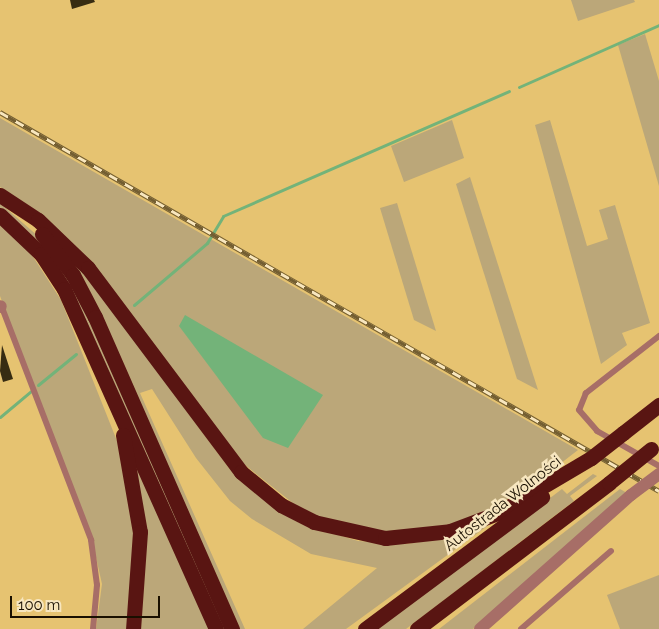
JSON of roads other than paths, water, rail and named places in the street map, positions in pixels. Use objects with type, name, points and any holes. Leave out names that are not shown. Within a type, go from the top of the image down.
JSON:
[{"type":"highway","points":[[3,197],[47,227],[88,268],[241,472],[301,516],[362,535],[425,536],[498,513],[583,463]]},
{"type":"highway","points":[[3,197],[54,248],[85,296],[232,629]]},
{"type":"highway","points":[[0,215],[32,244],[57,277],[97,360],[216,629]]},
{"type":"highway","points":[[97,360],[126,441],[137,502],[140,562],[133,629]]},
{"type":"highway","name":"Autostrada Wolności","points":[[366,629],[623,434],[659,404]]},
{"type":"highway","points":[[418,629],[655,446]]},
{"type":"street","points":[[480,629],[632,495],[659,474]]},
{"type":"lane","points":[[0,306],[90,540],[97,585],[93,629]]},
{"type":"lane","points":[[659,336],[586,394],[579,410],[597,431],[659,466]]},
{"type":"lane","points":[[521,629],[611,550]]},
{"type":"waterway","points":[[519,87],[659,25]]},
{"type":"waterway","points":[[134,305],[207,243],[223,216],[509,91]]},
{"type":"waterway","points":[[38,385],[76,354]]},
{"type":"waterway","points":[[0,417],[31,391]]},
{"type":"railway","points":[[0,112],[659,491]]}]
